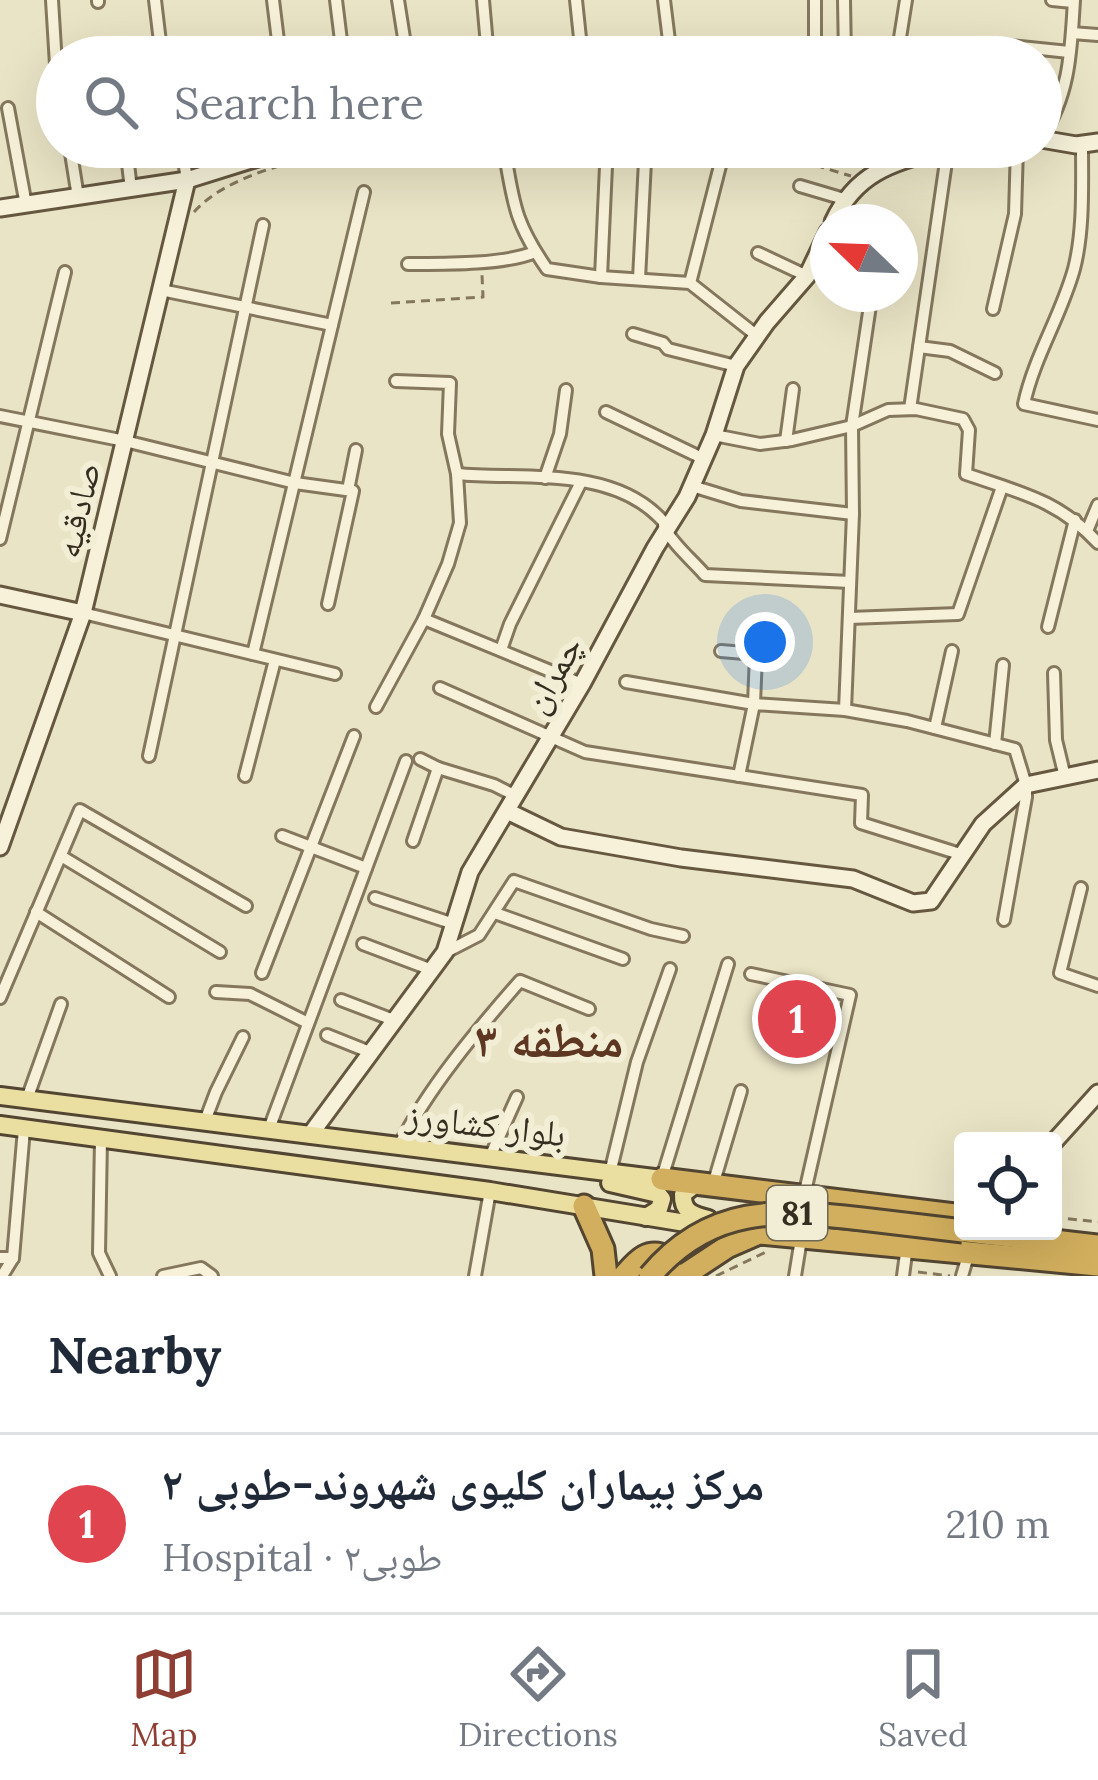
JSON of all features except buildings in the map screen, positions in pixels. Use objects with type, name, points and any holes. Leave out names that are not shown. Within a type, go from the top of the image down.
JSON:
[{"type":"highway","name":"بلوار کشاورز","points":[[662,1179],[954,1215]]},
{"type":"highway","points":[[584,1207],[603,1249],[606,1276]]},
{"type":"highway","name":"81","points":[[650,1276],[700,1233],[749,1215],[806,1213],[954,1234]]},
{"type":"highway","points":[[1062,1228],[1098,1233]]},
{"type":"highway","name":"81","points":[[683,1276],[759,1233],[908,1246],[954,1239]]},
{"type":"highway","name":"81","points":[[981,1240],[1056,1269],[1098,1265]]},
{"type":"highway","name":"81","points":[[1022,1240],[1098,1246]]},
{"type":"highway","points":[[624,1276],[640,1258],[660,1254],[668,1258],[670,1276]]},
{"type":"main road","name":"بلوار کشاورز","points":[[0,1096],[662,1179]]},
{"type":"main road","name":"بلوار کشاورز","points":[[0,1125],[490,1191],[759,1233]]},
{"type":"main road","points":[[535,1163],[658,1194],[662,1199],[659,1209],[645,1217]]},
{"type":"main road","points":[[705,1184],[683,1194],[691,1214],[759,1233]]},
{"type":"street","points":[[52,0],[54,36]]},
{"type":"street","points":[[155,0],[159,36]]},
{"type":"street","points":[[273,0],[277,36]]},
{"type":"street","points":[[336,0],[341,36]]},
{"type":"street","points":[[398,0],[403,36]]},
{"type":"street","points":[[483,0],[486,36]]},
{"type":"street","points":[[576,0],[580,36]]},
{"type":"street","points":[[664,0],[668,36]]},
{"type":"street","points":[[814,36],[815,0]]},
{"type":"street","points":[[844,0],[845,36]]},
{"type":"street","points":[[900,36],[906,0]]},
{"type":"street","points":[[1052,0],[1074,1],[1062,99]]},
{"type":"street","points":[[1072,33],[1098,35]]},
{"type":"street","points":[[1062,51],[1069,52]]},
{"type":"street","points":[[8,109],[26,205]]},
{"type":"street","points":[[1090,143],[1075,266],[1024,404],[1098,420]]},
{"type":"street","points":[[73,168],[78,197]]},
{"type":"street","points":[[129,168],[131,189]]},
{"type":"street","points":[[185,168],[187,179]]},
{"type":"street","points":[[0,208],[187,179],[223,168]]},
{"type":"street","points":[[507,168],[525,238],[547,269],[690,283],[756,335]]},
{"type":"street","points":[[602,277],[606,168]]},
{"type":"street","points":[[639,279],[645,168]]},
{"type":"street","points":[[690,283],[719,168]]},
{"type":"street","points":[[842,204],[881,168]]},
{"type":"street","points":[[910,410],[946,168]]},
{"type":"street","points":[[993,309],[1016,214],[1017,168]]},
{"type":"street","name":"صادقیه","points":[[0,847],[83,613],[187,179]]},
{"type":"street","points":[[800,186],[844,199]]},
{"type":"street","points":[[254,654],[364,192]]},
{"type":"street","points":[[148,756],[262,224]]},
{"type":"street","points":[[408,264],[452,264],[535,252]]},
{"type":"street","points":[[758,254],[807,276]]},
{"type":"street","name":"چمران","points":[[310,1135],[445,952],[470,872],[692,486],[736,366],[810,270]]},
{"type":"street","points":[[0,539],[65,272]]},
{"type":"street","points":[[161,290],[332,325]]},
{"type":"street","points":[[845,710],[852,426],[870,312]]},
{"type":"street","points":[[634,334],[668,349],[736,366]]},
{"type":"street","points":[[919,347],[950,351],[994,373]]},
{"type":"street","points":[[376,707],[424,619],[460,523],[448,434],[450,383],[396,381]]},
{"type":"street","points":[[786,441],[793,389]]},
{"type":"street","points":[[545,478],[560,434],[566,390]]},
{"type":"street","points":[[714,435],[760,443],[786,441],[852,426],[888,410],[963,418],[969,430],[966,474],[1051,503],[1098,543]]},
{"type":"street","points":[[606,412],[704,459]]},
{"type":"street","points":[[0,416],[295,483],[353,491],[328,604]]},
{"type":"street","points":[[348,490],[356,450]]},
{"type":"street","points":[[457,474],[581,482],[638,499],[663,520],[667,532],[704,575],[850,582]]},
{"type":"street","points":[[501,650],[581,482]]},
{"type":"street","points":[[692,486],[741,501],[853,514]]},
{"type":"street","points":[[849,618],[958,614],[1002,487]]},
{"type":"street","points":[[1087,531],[1098,505]]},
{"type":"street","points":[[1048,626],[1075,520]]},
{"type":"street","points":[[0,595],[334,674]]},
{"type":"street","points":[[424,619],[582,684]]},
{"type":"street","points":[[721,651],[756,654],[754,704],[740,776]]},
{"type":"street","points":[[934,728],[952,651]]},
{"type":"street","points":[[244,776],[275,660]]},
{"type":"street","points":[[995,744],[1003,665]]},
{"type":"street","points":[[1054,673],[1056,740],[1064,777]]},
{"type":"street","points":[[626,682],[754,704],[845,710],[1015,749],[1026,785],[1004,920]]},
{"type":"street","points":[[440,688],[585,752],[862,795],[861,823],[963,855]]},
{"type":"street","points":[[262,973],[355,736]]},
{"type":"street","points":[[420,759],[494,784],[512,804],[561,838],[853,879],[913,903],[931,901],[983,824],[1026,785],[1098,770]]},
{"type":"street","points":[[269,1130],[406,761]]},
{"type":"street","points":[[412,841],[438,768]]},
{"type":"street","points":[[0,998],[80,810],[246,906]]},
{"type":"street","points":[[282,836],[366,868]]},
{"type":"street","points":[[61,856],[220,952]]},
{"type":"street","points":[[445,952],[479,934],[514,881],[683,937]]},
{"type":"street","points":[[1082,888],[1060,973],[1098,986]]},
{"type":"street","points":[[375,898],[454,924]]},
{"type":"street","points":[[37,912],[169,997]]},
{"type":"street","points":[[495,913],[623,959]]},
{"type":"street","points":[[363,944],[432,970]]},
{"type":"street","points":[[662,1179],[728,964]]},
{"type":"street","points":[[610,1173],[637,1062],[670,969]]},
{"type":"street","points":[[751,974],[850,995],[804,1196]]},
{"type":"street","points":[[399,1146],[423,1106],[520,981],[590,1010]]},
{"type":"street","points":[[216,992],[250,994],[308,1023]]},
{"type":"street","points":[[340,1000],[396,1021]]},
{"type":"street","points":[[27,1099],[61,1004]]},
{"type":"street","points":[[327,1035],[372,1053]]},
{"type":"street","points":[[206,1121],[243,1037]]},
{"type":"street","points":[[705,1184],[741,1091]]},
{"type":"street","points":[[1062,1133],[1098,1094]]},
{"type":"street","points":[[490,1157],[517,1097]]},
{"type":"street","points":[[2,1276],[24,1129]]},
{"type":"street","points":[[100,1139],[99,1253],[110,1276]]},
{"type":"street","points":[[475,1276],[490,1191]]},
{"type":"street","points":[[795,1276],[802,1235]]},
{"type":"street","points":[[958,1276],[970,1240]]},
{"type":"street","points":[[904,1274],[908,1246]]},
{"type":"street","points":[[163,1276],[207,1272]]},
{"type":"path","points":[[175,232],[204,200],[237,181],[278,168]]},
{"type":"path","points":[[824,168],[864,180]]},
{"type":"path","points":[[391,303],[483,297],[481,261]]},
{"type":"path","points":[[1062,1218],[1098,1222]]},
{"type":"path","points":[[716,1276],[802,1235]]},
{"type":"path","points":[[904,1274],[958,1276]]},
{"type":"place","name":"مرکز بیماران کلیوی شهروند-طوبی ۲","points":[[797,1019]]},
{"type":"district","name":"منطقه ۳","points":[[549,1039]]}]
